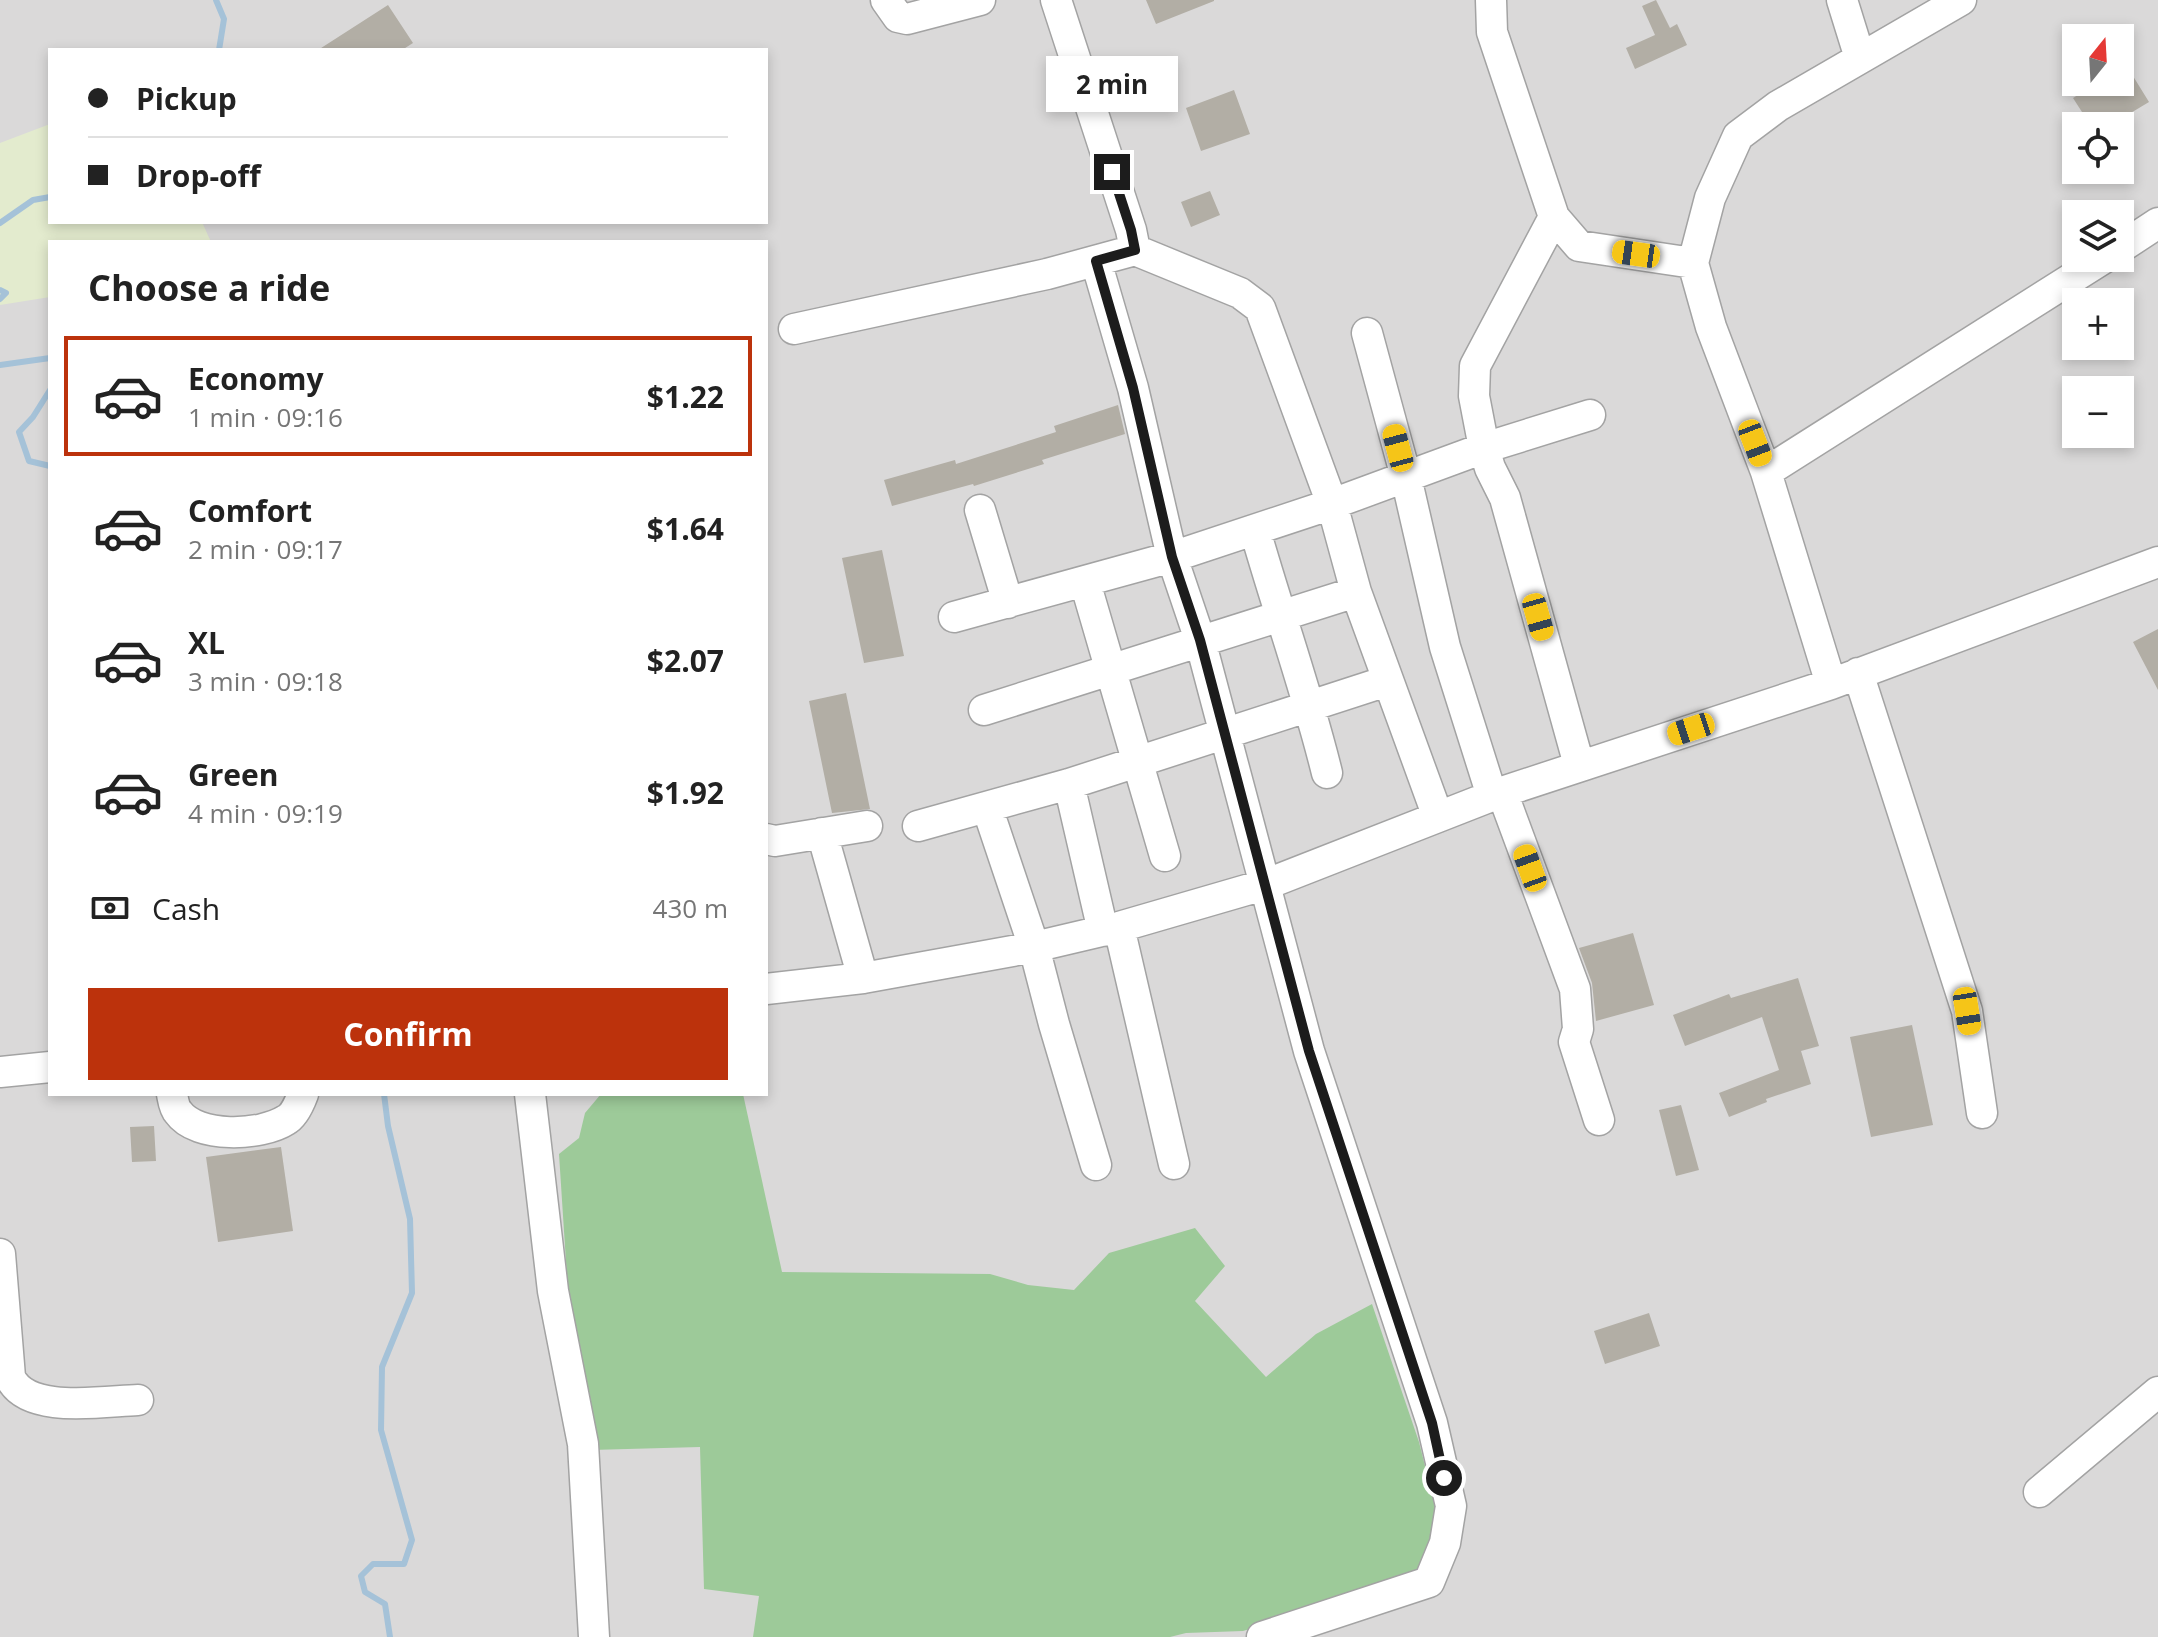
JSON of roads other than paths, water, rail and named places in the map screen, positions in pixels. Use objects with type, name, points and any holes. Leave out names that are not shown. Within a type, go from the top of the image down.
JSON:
[{"type":"street","points":[[886,0],[898,17],[907,19],[980,0]]},
{"type":"street","points":[[1056,0],[1135,250]]},
{"type":"street","points":[[1491,0],[1492,32],[1554,217],[1579,246],[1693,263]]},
{"type":"street","points":[[1842,0],[1860,58]]},
{"type":"street","points":[[1961,0],[1778,106],[1738,136],[1710,198],[1693,263],[1711,327],[1845,678],[1967,1011],[1982,1113]]},
{"type":"street","points":[[1554,217],[1475,366],[1474,396],[1484,448],[1505,498],[1579,765]]},
{"type":"street","points":[[2134,239],[2158,223]]},
{"type":"street","points":[[794,329],[1047,274],[1135,250],[1240,293],[1260,308],[1332,504],[1356,592],[1438,817]]},
{"type":"street","points":[[1096,261],[1133,388],[1172,557],[1200,640],[1309,1051],[1432,1423],[1451,1506],[1445,1543],[1429,1582],[1262,1637]]},
{"type":"street","points":[[1766,472],[2082,272]]},
{"type":"street","points":[[1367,333],[1406,477],[1445,647],[1497,794],[1575,989],[1578,1029],[1574,1042],[1599,1120]]},
{"type":"street","points":[[954,617],[1172,557],[1332,504],[1484,448],[1590,415]]},
{"type":"street","points":[[980,510],[1008,603]]},
{"type":"street","points":[[1255,530],[1310,705],[1327,773]]},
{"type":"street","points":[[768,989],[863,978],[1034,947],[1111,929],[1267,884],[1497,794],[1845,678],[2158,562]]},
{"type":"street","points":[[1085,582],[1165,856]]},
{"type":"street","points":[[984,710],[1356,592]]},
{"type":"street","points":[[918,826],[1069,784],[1387,681]]},
{"type":"street","points":[[1069,784],[1174,1164]]},
{"type":"street","points":[[987,807],[1034,947],[1096,1165]]},
{"type":"street","points":[[768,839],[775,841],[867,826]]},
{"type":"street","points":[[822,833],[863,978]]},
{"type":"street","points":[[0,1072],[48,1067]]},
{"type":"street","points":[[173,1096],[177,1112],[213,1133],[266,1129],[289,1119],[302,1096]]},
{"type":"street","points":[[530,1096],[553,1291],[583,1444],[594,1637]]},
{"type":"street","points":[[0,1254],[10,1377],[15,1387],[25,1394],[58,1404],[138,1400]]},
{"type":"street","points":[[2039,1492],[2158,1392]]},
{"type":"waterway","points":[[216,0],[224,19],[219,48]]},
{"type":"waterway","points":[[0,223],[33,200],[48,197]]},
{"type":"waterway","points":[[0,290],[6,293],[0,299]]},
{"type":"waterway","points":[[0,365],[48,358]]},
{"type":"waterway","points":[[48,393],[19,432],[29,461],[48,466]]},
{"type":"waterway","points":[[384,1096],[388,1126],[410,1219],[412,1293],[382,1367],[381,1430],[412,1540],[404,1564],[373,1564],[361,1576],[365,1592],[385,1604],[390,1637]]}]
